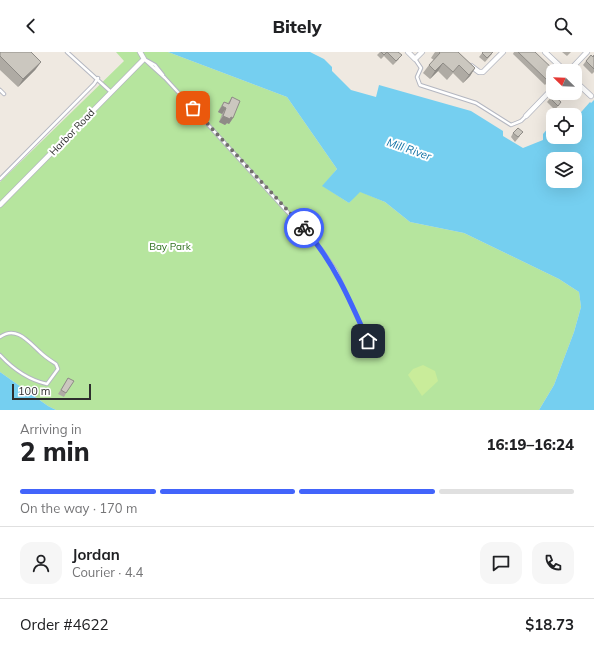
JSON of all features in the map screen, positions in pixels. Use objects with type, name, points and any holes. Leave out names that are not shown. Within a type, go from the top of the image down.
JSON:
[{"type":"street","points":[[140,52],[144,59]]},
{"type":"street","points":[[408,52],[417,58],[422,52]]},
{"type":"street","points":[[467,61],[476,70],[483,72],[503,52]]},
{"type":"street","points":[[545,52],[558,64]]},
{"type":"street","points":[[576,64],[587,52]]},
{"type":"street","name":"Harbor Road","points":[[0,205],[144,59]]},
{"type":"street","points":[[582,88],[591,96]]},
{"type":"street","points":[[526,116],[546,95]]},
{"type":"lane","points":[[67,52],[98,78],[111,92]]},
{"type":"lane","points":[[417,58],[421,68],[417,77],[420,85],[476,103],[511,125],[521,121],[526,116]]},
{"type":"lane","points":[[144,59],[165,78],[292,215],[322,250],[336,271],[368,341]]},
{"type":"lane","points":[[0,178],[94,84],[98,78]]},
{"type":"lane","points":[[0,90],[4,94]]},
{"type":"lane","points":[[0,337],[7,333],[18,334],[56,364],[58,369],[47,384],[36,381],[19,372],[0,355]]},
{"type":"green space","name":"Bay Park","points":[[116,52],[168,52],[287,97],[337,169],[323,186],[349,203],[359,191],[385,202],[410,222],[464,233],[559,279],[579,292],[581,307],[574,332],[554,385],[539,410],[56,410],[0,372],[0,182],[124,61]]},
{"type":"green space","points":[[423,365],[435,371],[438,381],[422,396],[408,375],[413,369]]},
{"type":"water","name":"Mill River","points":[[168,52],[310,52],[324,59],[332,67],[332,71],[351,90],[376,97],[379,85],[471,111],[503,131],[503,136],[523,148],[543,140],[543,134],[546,131],[546,144],[582,144],[582,111],[590,102],[591,103],[594,100],[594,410],[539,410],[554,385],[574,332],[581,307],[579,292],[559,279],[464,233],[410,222],[385,202],[360,192],[349,203],[322,186],[337,169],[287,97]]},
{"type":"water","points":[[0,372],[48,406],[56,410],[0,410]]},
{"type":"building","points":[[0,52],[31,52],[41,62],[23,79],[0,56]]},
{"type":"building","points":[[387,52],[398,52],[402,55],[396,61]]},
{"type":"building","points":[[439,52],[458,52],[475,68],[469,75],[459,65],[453,72],[443,63],[435,71],[429,65],[440,53]]},
{"type":"building","points":[[493,52],[487,58],[482,53]]},
{"type":"building","points":[[518,52],[535,52],[548,64],[546,64],[546,79]]},
{"type":"building","points":[[591,55],[593,57],[594,55],[594,69],[586,61]]},
{"type":"building","points":[[232,97],[240,101],[233,118],[231,117],[230,119],[223,116],[226,108],[222,106],[224,102],[229,104]]},
{"type":"building","points":[[552,100],[559,100],[561,102],[558,106]]},
{"type":"building","points":[[518,128],[523,132],[518,137],[513,133]]},
{"type":"building","points":[[68,378],[74,381],[66,393],[61,390]]},
{"type":"way so far","points":[[193,108],[304,228]]},
{"type":"route","points":[[304,228],[322,250],[336,271],[368,341]]}]
